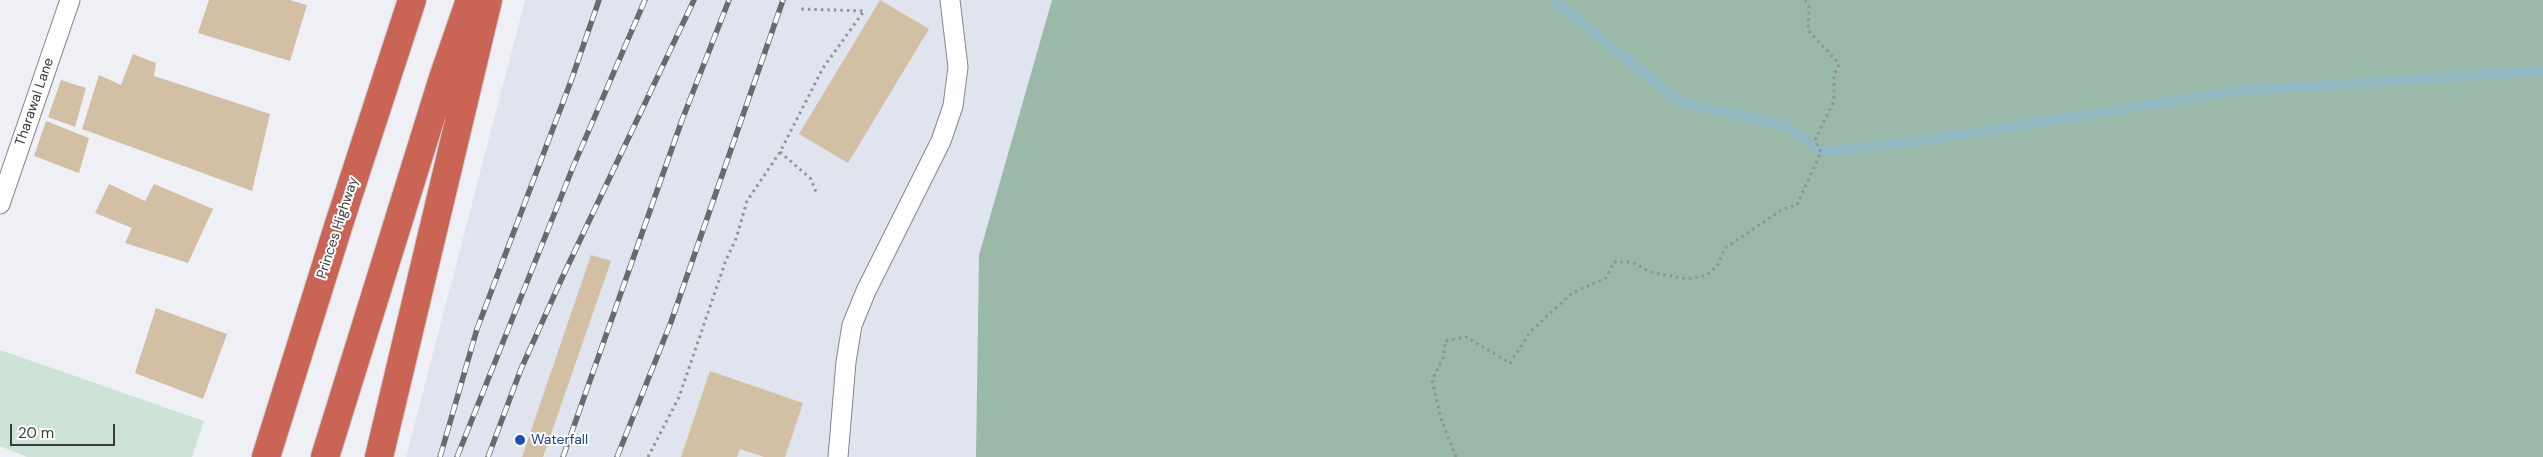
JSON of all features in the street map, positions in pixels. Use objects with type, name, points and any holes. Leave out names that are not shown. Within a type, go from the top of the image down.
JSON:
[{"type":"highway","name":"Princes Highway","points":[[266,457],[412,0]]},
{"type":"highway","points":[[325,457],[440,88],[470,0]]},
{"type":"highway","points":[[379,457],[488,0]]},
{"type":"lane","name":"Tharawal Lane","points":[[0,204],[70,0]]},
{"type":"lane","points":[[838,457],[846,362],[852,326],[866,291],[941,141],[953,106],[958,67],[950,0]]},
{"type":"path","points":[[1456,457],[1441,419],[1432,380],[1444,356],[1445,341],[1466,337],[1510,363],[1531,331],[1572,293],[1606,278],[1614,262],[1632,262],[1650,272],[1687,278],[1707,275],[1718,266],[1725,248],[1782,209],[1797,205],[1821,152],[1815,140],[1834,101],[1834,76],[1839,64],[1808,30],[1809,7],[1804,0]]},
{"type":"path","points":[[648,457],[679,397],[726,260],[736,239],[747,202],[780,152],[823,68],[864,11],[801,9]]},
{"type":"path","points":[[780,152],[811,179],[816,192]]},
{"type":"shaded area","points":[[525,0],[1052,0],[979,255],[976,457],[406,457]]},
{"type":"green space","points":[[1052,0],[2543,0],[2543,457],[976,457],[979,255]]},
{"type":"green space","points":[[0,350],[204,421],[192,457],[27,457],[0,446]]},
{"type":"building","points":[[209,0],[290,0],[307,5],[290,61],[198,33]]},
{"type":"building","points":[[880,0],[929,29],[848,163],[799,134]]},
{"type":"building","points":[[133,54],[156,63],[154,76],[270,114],[252,191],[82,129],[99,75],[121,85]]},
{"type":"building","points":[[61,80],[86,88],[75,127],[48,117]]},
{"type":"building","points":[[46,121],[89,138],[79,173],[34,156]]},
{"type":"building","points":[[109,184],[145,201],[154,184],[213,209],[188,263],[125,243],[132,228],[95,213]]},
{"type":"building","points":[[591,255],[611,261],[543,457],[522,457]]},
{"type":"building","points":[[156,308],[227,334],[203,399],[135,373]]},
{"type":"building","points":[[710,371],[803,403],[785,457],[764,457],[740,449],[737,457],[681,457]]},
{"type":"waterway","points":[[1553,0],[1680,102],[1787,126],[1821,152],[1927,140],[2236,91],[2543,71]]},
{"type":"railway","points":[[440,457],[477,329],[571,81],[599,0]]},
{"type":"railway","points":[[457,457],[573,167],[645,0]]},
{"type":"railway","points":[[488,457],[521,369],[562,278],[694,0]]},
{"type":"railway","points":[[563,457],[682,120],[729,0]]},
{"type":"railway","points":[[617,457],[671,322],[783,0]]},
{"type":"place","name":"Waterfall","points":[[520,440]]}]
